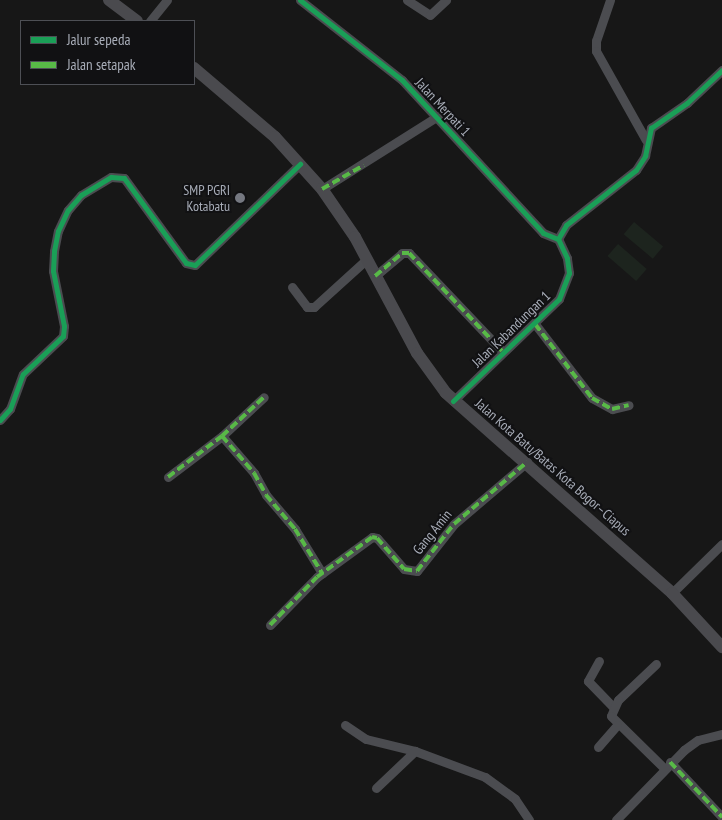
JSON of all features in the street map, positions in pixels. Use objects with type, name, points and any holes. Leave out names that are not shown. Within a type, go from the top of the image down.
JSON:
[{"type":"main road","points":[[109,0],[136,20]]},
{"type":"main road","name":"Jalan Kota Batu/Batas Kota Bogor–Ciapus","points":[[195,69],[270,132],[322,189],[342,215],[417,353],[453,401],[527,462],[672,593],[722,647]]},
{"type":"street","points":[[151,20],[167,0]]},
{"type":"street","name":"Jalan Merpati 1","points":[[300,0],[392,72],[438,116],[543,233],[558,239]]},
{"type":"street","points":[[407,0],[430,16],[446,0]]},
{"type":"street","points":[[610,0],[598,36],[596,51],[646,140]]},
{"type":"street","points":[[558,239],[566,225],[636,170],[645,156],[646,140],[651,128],[687,103],[722,70]]},
{"type":"street","points":[[322,189],[357,169],[438,116]]},
{"type":"street","points":[[0,420],[10,409],[23,374],[63,336],[64,326],[53,271],[54,251],[58,231],[68,210],[81,195],[110,177],[124,178],[186,263],[195,265],[300,164]]},
{"type":"street","name":"Jalan Kabandungan 1","points":[[453,401],[502,352],[556,304],[567,281],[567,258],[558,239]]},
{"type":"street","points":[[375,276],[402,253],[409,253],[502,352]]},
{"type":"street","points":[[292,287],[307,307],[314,307],[367,259]]},
{"type":"street","points":[[535,324],[592,398],[612,408],[629,405]]},
{"type":"street","points":[[168,477],[222,436],[264,397]]},
{"type":"street","points":[[222,436],[254,473],[266,495],[295,529],[322,573]]},
{"type":"street","name":"Gang Amin","points":[[270,625],[322,573],[374,536],[404,569],[417,571],[454,524],[527,462]]},
{"type":"street","points":[[672,593],[722,544]]},
{"type":"street","points":[[599,661],[588,681],[613,707]]},
{"type":"street","points":[[656,664],[613,707],[611,716],[617,726],[667,765],[722,817]]},
{"type":"street","points":[[345,725],[366,739],[414,751],[486,777],[515,799],[529,820]]},
{"type":"street","points":[[598,747],[617,726]]},
{"type":"street","points":[[616,820],[667,765],[691,744],[722,734]]},
{"type":"street","points":[[376,788],[414,751]]},
{"type":"shaded area","points":[[634,222],[663,246],[653,259],[624,234]]},
{"type":"shaded area","points":[[618,244],[647,269],[636,281],[608,256]]},
{"type":"marked path","points":[[322,189],[364,165]]},
{"type":"marked path","points":[[375,276],[402,253],[409,253],[502,351]]},
{"type":"marked path","points":[[535,324],[592,398],[612,409],[629,405]]},
{"type":"marked path","points":[[168,477],[222,436],[264,397]]},
{"type":"marked path","points":[[222,436],[254,473],[266,495],[295,529],[322,573]]},
{"type":"marked path","points":[[270,625],[317,577],[372,537],[377,538],[404,569],[417,571],[454,524],[527,462]]},
{"type":"marked path","points":[[670,762],[722,817]]},
{"type":"cycle path","points":[[300,0],[402,80],[543,233],[558,239]]},
{"type":"cycle path","points":[[453,401],[559,299],[569,273],[567,258],[558,239],[566,225],[636,170],[645,156],[651,128],[687,103],[722,70]]},
{"type":"cycle path","points":[[0,420],[10,409],[23,374],[63,336],[64,326],[53,271],[54,251],[58,231],[68,210],[81,195],[111,177],[124,178],[186,263],[195,265],[300,164]]},
{"type":"place","name":"SMP PGRI Kotabatu","points":[[240,198]]}]
